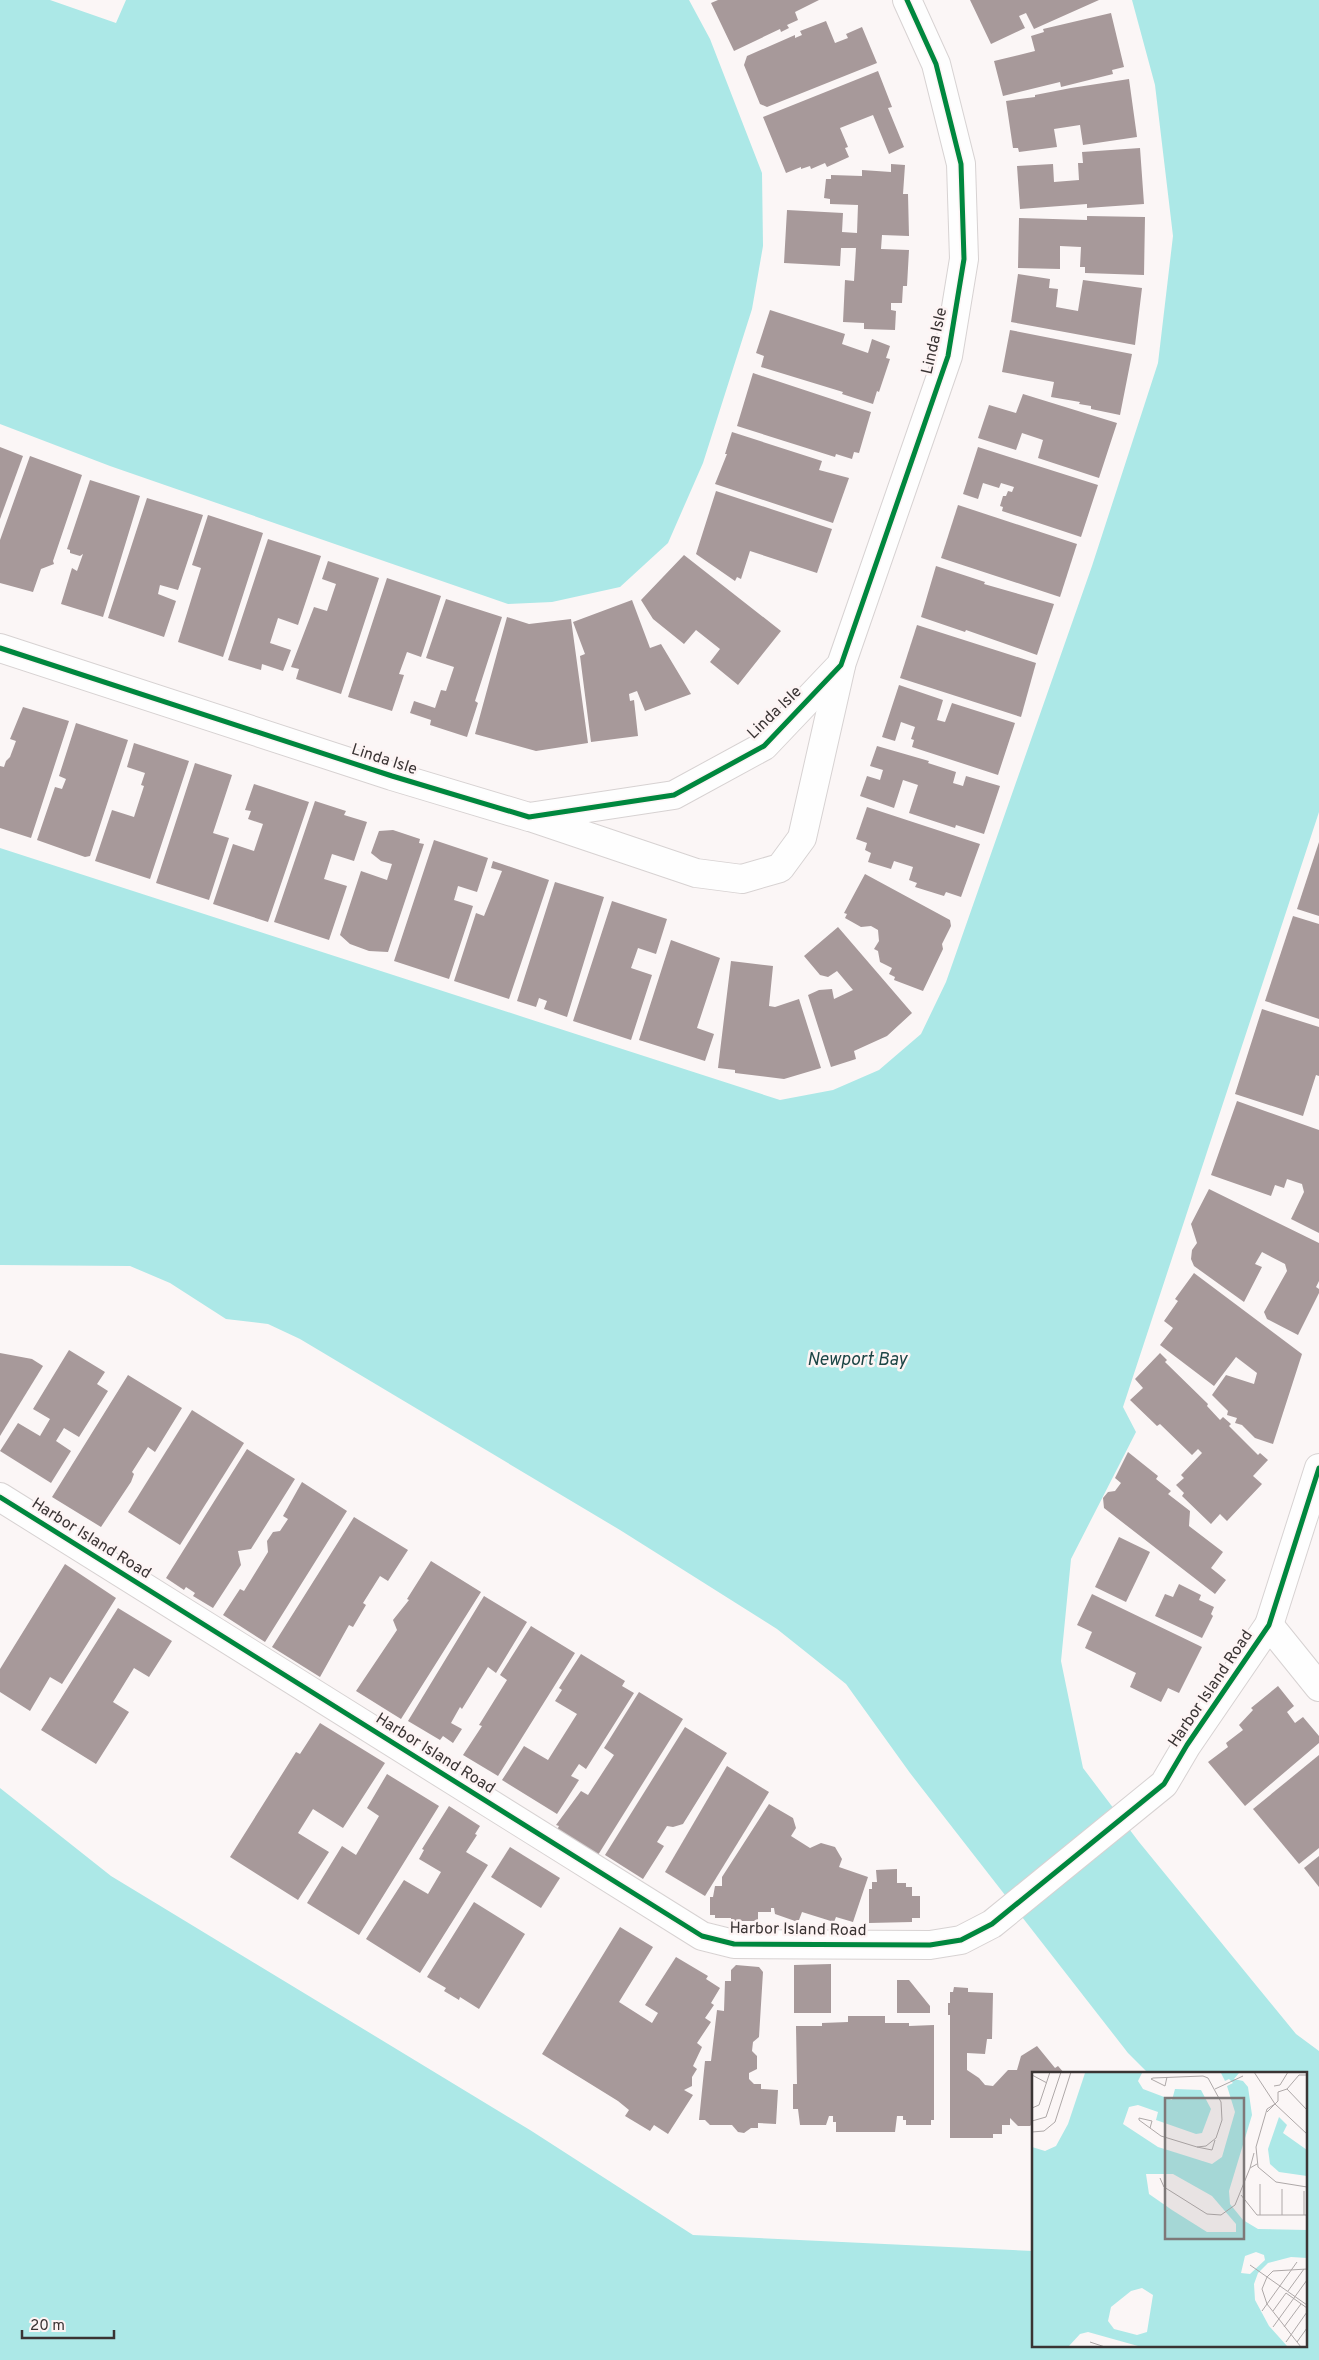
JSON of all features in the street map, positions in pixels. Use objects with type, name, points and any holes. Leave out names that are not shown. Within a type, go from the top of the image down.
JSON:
[{"type":"street","name":"Linda Isle","points":[[0,648],[392,776],[529,817],[674,795],[764,746],[841,665],[948,356],[964,259],[961,164],[936,64],[907,0]]},
{"type":"street","points":[[529,817],[696,874],[742,878],[780,868],[802,838],[841,665]]},
{"type":"street","name":"Harbor Island Road","points":[[0,1497],[702,1936],[734,1944],[930,1945],[961,1940],[992,1924],[1164,1784],[1187,1745],[1269,1625],[1319,1468]]},
{"type":"street","points":[[1269,1625],[1319,1687]]},
{"type":"water","points":[[0,0],[50,0],[116,23],[126,0],[689,0],[710,39],[762,173],[763,246],[752,309],[703,463],[668,543],[620,587],[552,602],[508,604],[110,466],[0,424]]},
{"type":"water","name":"Newport Bay","points":[[1132,0],[1319,0],[1319,812],[1123,1407],[1136,1432],[1071,1559],[1061,1661],[1083,1768],[1139,1842],[1296,2034],[1319,2051],[1319,2360],[0,2360],[0,1788],[111,1876],[530,2130],[693,2235],[1032,2251],[1032,2348],[1306,2348],[1306,2072],[1147,2072],[1128,2053],[910,1773],[846,1684],[777,1629],[620,1530],[300,1339],[268,1324],[226,1319],[170,1283],[130,1266],[0,1265],[0,848],[780,1100],[833,1090],[879,1070],[921,1034],[946,982],[1092,566],[1158,363],[1173,236],[1155,85]]},
{"type":"building","points":[[718,0],[819,0],[795,12],[798,20],[787,25],[789,28],[781,32],[780,29],[734,51],[711,3]]},
{"type":"building","points":[[970,0],[1099,0],[1034,29],[1026,13],[1019,16],[1025,28],[991,44]]},
{"type":"building","points":[[1111,13],[1124,67],[1112,70],[1113,74],[1061,87],[1060,82],[1003,96],[994,61],[1035,51],[1031,36],[1044,32],[1043,29]]},
{"type":"building","points":[[826,21],[835,43],[848,38],[846,34],[862,27],[877,63],[767,107],[760,104],[744,65],[747,56],[795,35],[795,38],[802,35],[800,31]]},
{"type":"building","points":[[878,71],[892,107],[888,108],[904,147],[889,154],[873,115],[840,128],[848,147],[845,148],[849,157],[827,167],[825,163],[811,169],[810,166],[801,169],[801,167],[786,173],[763,117]]},
{"type":"building","points":[[1129,79],[1137,137],[1083,145],[1080,125],[1054,129],[1057,147],[1019,152],[1018,148],[1013,148],[1006,101]]},
{"type":"building","points":[[1140,148],[1144,204],[1087,208],[1087,204],[1020,209],[1017,166],[1053,164],[1054,182],[1079,180],[1078,163],[1083,163],[1082,152]]},
{"type":"building","points":[[891,164],[905,165],[903,194],[908,194],[909,236],[882,235],[881,249],[909,250],[907,286],[903,286],[902,303],[891,303],[891,310],[896,311],[895,330],[864,329],[864,323],[843,322],[845,280],[854,281],[856,248],[841,248],[840,266],[784,263],[787,210],[843,213],[842,232],[857,233],[858,205],[830,204],[830,199],[824,198],[826,179],[831,179],[831,175],[862,176],[862,170],[891,172]]},
{"type":"building","points":[[1087,216],[1145,217],[1144,275],[1085,273],[1085,267],[1080,267],[1081,247],[1060,246],[1060,269],[1018,268],[1019,218],[1087,220]]},
{"type":"building","points":[[1018,274],[1050,279],[1049,288],[1058,289],[1056,307],[1078,311],[1083,280],[1142,288],[1135,345],[1011,322]]},
{"type":"building","points":[[770,310],[845,334],[842,344],[868,353],[872,339],[890,346],[886,358],[890,359],[873,404],[842,394],[843,392],[761,367],[764,356],[756,353]]},
{"type":"building","points":[[1010,330],[1132,354],[1120,415],[1091,409],[1091,406],[1079,404],[1080,402],[1051,397],[1054,382],[1002,372]]},
{"type":"building","points":[[753,373],[871,412],[859,453],[854,452],[852,459],[836,454],[835,457],[737,426]]},
{"type":"building","points":[[1023,394],[1117,423],[1099,478],[1038,458],[1043,440],[1022,433],[1016,450],[978,438],[989,405],[1016,413]]},
{"type":"building","points":[[732,432],[822,461],[819,470],[849,478],[833,523],[715,484],[727,454],[725,454]]},
{"type":"building","points":[[0,447],[23,456],[0,519]]},
{"type":"building","points":[[978,447],[1098,485],[1081,537],[1002,511],[1003,507],[1000,506],[1003,496],[1006,496],[1008,491],[1012,492],[1014,487],[1001,483],[999,488],[983,483],[978,499],[963,494]]},
{"type":"building","points":[[30,456],[82,475],[53,561],[54,564],[41,569],[33,592],[0,583],[0,540]]},
{"type":"building","points":[[90,480],[140,496],[103,617],[61,604],[72,568],[77,571],[83,554],[80,556],[70,553],[70,550],[67,549]]},
{"type":"building","points":[[716,491],[832,529],[817,573],[750,551],[741,579],[737,577],[735,581],[696,554]]},
{"type":"building","points":[[147,498],[203,515],[178,590],[160,585],[158,594],[176,601],[164,637],[108,618]]},
{"type":"building","points":[[958,505],[1077,544],[1060,597],[941,558]]},
{"type":"building","points":[[208,515],[263,533],[223,657],[178,642],[201,568],[192,565]]},
{"type":"building","points":[[268,539],[321,556],[298,625],[278,618],[270,643],[291,650],[283,671],[262,664],[261,670],[228,660]]},
{"type":"building","points":[[684,555],[781,631],[738,685],[710,662],[720,649],[696,630],[684,644],[653,619],[641,600]]},
{"type":"building","points":[[328,561],[379,578],[341,694],[296,679],[299,669],[291,667],[314,607],[327,611],[336,584],[322,579]]},
{"type":"building","points":[[936,566],[985,582],[984,584],[1054,604],[1037,655],[966,630],[965,632],[921,617]]},
{"type":"building","points":[[387,578],[441,596],[421,657],[407,652],[399,674],[404,675],[392,711],[348,697]]},
{"type":"building","points":[[446,599],[502,617],[475,701],[478,703],[467,737],[430,725],[431,720],[410,713],[414,701],[435,708],[441,690],[446,691],[454,667],[426,658]]},
{"type":"building","points":[[632,600],[650,648],[661,644],[691,694],[645,711],[637,691],[629,694],[630,701],[634,700],[638,736],[591,742],[580,656],[585,654],[573,622]]},
{"type":"building","points":[[507,617],[529,624],[571,619],[588,743],[536,751],[475,734]]},
{"type":"building","points":[[917,625],[1036,663],[1021,717],[900,678]]},
{"type":"building","points":[[899,685],[943,700],[937,720],[945,722],[952,703],[1015,723],[998,775],[912,747],[914,740],[911,739],[915,727],[901,722],[895,741],[882,737]]},
{"type":"building","points":[[23,707],[69,721],[31,838],[0,828],[0,766],[4,767],[10,757],[16,741],[10,739]]},
{"type":"building","points":[[76,723],[128,740],[90,856],[85,857],[37,840],[55,787],[62,789],[66,779],[59,776]]},
{"type":"building","points":[[134,743],[189,761],[150,879],[95,861],[112,810],[134,817],[144,786],[141,785],[145,773],[127,767]]},
{"type":"building","points":[[877,746],[929,761],[928,763],[956,772],[953,783],[963,786],[966,776],[1000,786],[984,834],[956,825],[955,828],[909,813],[918,785],[903,780],[894,808],[860,796],[867,776],[880,780],[883,770],[870,766]]},
{"type":"building","points":[[195,763],[232,775],[213,833],[229,838],[209,900],[156,883]]},
{"type":"building","points":[[254,784],[309,802],[268,922],[213,904],[233,844],[254,851],[263,824],[248,819],[251,811],[245,810]]},
{"type":"building","points":[[315,801],[346,811],[344,815],[367,822],[354,861],[332,854],[324,879],[347,886],[329,940],[274,922]]},
{"type":"building","points":[[867,807],[980,844],[961,897],[946,892],[944,896],[915,887],[917,883],[909,880],[913,867],[894,861],[891,869],[868,862],[871,853],[865,850],[867,843],[856,839]]},
{"type":"building","points":[[393,830],[420,839],[419,843],[424,844],[388,952],[369,951],[350,944],[340,935],[361,871],[387,880],[392,864],[381,861],[371,853],[379,831]]},
{"type":"building","points":[[434,840],[488,858],[477,892],[458,886],[454,900],[473,906],[449,979],[394,961]]},
{"type":"building","points":[[1319,842],[1319,916],[1297,909]]},
{"type":"building","points":[[493,861],[549,880],[509,999],[454,981],[476,913],[484,916],[502,871],[491,868]]},
{"type":"building","points":[[865,874],[950,920],[951,926],[942,944],[943,949],[923,991],[894,980],[895,977],[889,974],[892,968],[880,962],[878,951],[874,949],[879,941],[878,930],[871,926],[861,927],[845,918],[847,914],[844,913]]},
{"type":"building","points":[[555,882],[604,897],[567,1017],[544,1009],[547,1001],[539,998],[536,1007],[517,1001]]},
{"type":"building","points":[[612,901],[667,919],[656,954],[638,948],[631,968],[652,975],[631,1040],[573,1021]]},
{"type":"building","points":[[1293,916],[1319,924],[1319,1019],[1265,1001]]},
{"type":"building","points":[[838,927],[912,1013],[887,1036],[854,1051],[856,1059],[831,1067],[808,995],[819,990],[832,989],[834,999],[853,990],[837,971],[828,977],[820,975],[804,956]]},
{"type":"building","points":[[671,940],[720,958],[697,1028],[714,1034],[705,1061],[639,1040]]},
{"type":"building","points":[[731,961],[773,966],[769,1006],[775,1007],[799,999],[821,1068],[784,1079],[735,1073],[735,1070],[718,1068]]},
{"type":"building","points":[[1262,1009],[1319,1027],[1319,1076],[1316,1075],[1303,1116],[1235,1094]]},
{"type":"building","points":[[1237,1101],[1319,1130],[1319,1233],[1291,1219],[1304,1192],[1302,1184],[1287,1179],[1284,1188],[1275,1185],[1271,1196],[1211,1175]]},
{"type":"building","points":[[1209,1189],[1319,1243],[1319,1281],[1316,1287],[1319,1289],[1319,1293],[1298,1335],[1267,1319],[1264,1312],[1287,1271],[1285,1264],[1262,1252],[1255,1264],[1262,1267],[1244,1302],[1194,1266],[1191,1259],[1192,1250],[1197,1243],[1191,1224]]},
{"type":"building","points":[[1194,1273],[1302,1354],[1273,1444],[1255,1438],[1242,1425],[1235,1423],[1237,1418],[1227,1415],[1228,1411],[1212,1395],[1226,1375],[1254,1384],[1257,1373],[1236,1357],[1214,1386],[1160,1345],[1173,1328],[1164,1321],[1178,1301],[1175,1299]]},
{"type":"building","points":[[69,1350],[105,1372],[97,1384],[108,1391],[79,1437],[64,1428],[56,1441],[71,1451],[51,1483],[0,1451],[18,1423],[40,1436],[50,1419],[33,1409]]},
{"type":"building","points":[[0,1353],[32,1359],[43,1366],[0,1436]]},
{"type":"building","points":[[1160,1353],[1167,1360],[1165,1362],[1208,1404],[1207,1406],[1220,1420],[1223,1417],[1231,1424],[1229,1426],[1258,1455],[1260,1453],[1268,1460],[1253,1476],[1262,1484],[1227,1521],[1220,1514],[1211,1524],[1182,1496],[1184,1493],[1176,1485],[1184,1478],[1181,1475],[1202,1453],[1198,1449],[1192,1455],[1160,1424],[1157,1426],[1130,1400],[1143,1388],[1135,1379]]},
{"type":"building","points":[[128,1375],[182,1408],[155,1452],[148,1447],[132,1472],[134,1474],[131,1482],[101,1527],[52,1497]]},
{"type":"building","points":[[192,1410],[244,1443],[180,1545],[128,1512]]},
{"type":"building","points":[[247,1449],[295,1479],[251,1549],[238,1551],[241,1565],[213,1608],[193,1596],[195,1593],[186,1587],[184,1590],[166,1578]]},
{"type":"building","points":[[1128,1452],[1158,1476],[1156,1479],[1171,1491],[1168,1494],[1190,1511],[1189,1526],[1223,1552],[1211,1568],[1226,1580],[1215,1594],[1104,1508],[1103,1498],[1108,1492],[1115,1491],[1121,1483],[1115,1478]]},
{"type":"building","points":[[302,1482],[347,1511],[265,1642],[223,1615],[240,1589],[244,1591],[268,1552],[267,1541],[273,1532],[280,1531],[288,1519],[283,1516]]},
{"type":"building","points":[[354,1517],[408,1550],[388,1581],[380,1576],[363,1603],[366,1605],[353,1627],[349,1625],[320,1677],[272,1647]]},
{"type":"building","points":[[1119,1537],[1150,1552],[1126,1602],[1095,1587]]},
{"type":"building","points":[[431,1561],[481,1592],[401,1719],[356,1691],[397,1630],[393,1620],[409,1600],[407,1599]]},
{"type":"building","points":[[65,1564],[116,1598],[62,1684],[50,1677],[30,1711],[0,1692],[0,1669]]},
{"type":"building","points":[[1179,1584],[1201,1595],[1199,1600],[1214,1607],[1211,1614],[1213,1616],[1202,1638],[1155,1616],[1165,1594],[1173,1597]]},
{"type":"building","points":[[1092,1594],[1202,1647],[1179,1693],[1168,1688],[1161,1702],[1130,1687],[1136,1673],[1085,1648],[1092,1632],[1077,1625]]},
{"type":"building","points":[[484,1596],[527,1622],[496,1673],[488,1667],[462,1709],[460,1707],[451,1723],[462,1729],[453,1743],[443,1736],[440,1740],[408,1721]]},
{"type":"building","points":[[118,1608],[172,1641],[149,1677],[134,1668],[113,1702],[129,1712],[96,1764],[41,1730]]},
{"type":"building","points":[[531,1626],[575,1653],[498,1776],[463,1755],[482,1726],[479,1725],[507,1680],[500,1675]]},
{"type":"building","points":[[581,1654],[625,1681],[622,1686],[634,1693],[586,1769],[579,1764],[571,1776],[579,1780],[557,1814],[502,1780],[524,1746],[548,1760],[577,1714],[555,1701],[562,1690],[559,1688]]},
{"type":"building","points":[[1278,1686],[1294,1706],[1287,1712],[1295,1723],[1303,1717],[1319,1736],[1319,1743],[1245,1806],[1208,1762],[1228,1747],[1226,1743],[1243,1730],[1239,1725],[1253,1710],[1251,1708]]},
{"type":"building","points":[[639,1692],[683,1719],[598,1855],[557,1830],[559,1826],[556,1825],[581,1791],[588,1795],[614,1755],[604,1748]]},
{"type":"building","points":[[320,1723],[385,1763],[343,1828],[313,1809],[298,1833],[329,1852],[298,1900],[230,1857],[296,1752],[300,1754]]},
{"type":"building","points":[[685,1727],[727,1753],[683,1824],[673,1827],[667,1826],[657,1842],[664,1846],[643,1879],[605,1855]]},
{"type":"building","points":[[1319,1755],[1319,1848],[1299,1864],[1253,1809]]},
{"type":"building","points":[[727,1766],[769,1792],[705,1896],[665,1872]]},
{"type":"building","points":[[387,1774],[439,1806],[359,1935],[307,1903],[342,1846],[356,1855],[379,1816],[367,1808]]},
{"type":"building","points":[[769,1804],[793,1818],[796,1828],[791,1836],[810,1848],[821,1843],[835,1847],[842,1859],[839,1867],[868,1877],[853,1922],[836,1917],[834,1922],[802,1912],[799,1920],[795,1921],[775,1914],[774,1908],[771,1908],[771,1912],[758,1912],[758,1921],[731,1921],[731,1918],[715,1918],[715,1915],[710,1915],[710,1897],[713,1897],[715,1886],[722,1886],[722,1877]]},
{"type":"building","points":[[449,1806],[480,1826],[475,1834],[477,1835],[466,1852],[488,1865],[420,1973],[366,1939],[404,1880],[428,1894],[441,1872],[419,1859],[424,1850],[422,1849]]},
{"type":"building","points":[[510,1847],[560,1878],[541,1908],[491,1877]]},
{"type":"building","points":[[1319,1856],[1319,1887],[1304,1868]]},
{"type":"building","points":[[897,1869],[897,1883],[906,1883],[906,1887],[912,1887],[912,1896],[920,1896],[920,1918],[912,1918],[912,1922],[869,1923],[869,1889],[872,1889],[872,1882],[877,1882],[876,1870]]},
{"type":"building","points":[[474,1902],[525,1934],[479,2009],[460,1997],[459,2000],[444,1991],[446,1988],[427,1977]]},
{"type":"building","points":[[620,1927],[653,1947],[619,2002],[652,2023],[658,2013],[645,2005],[676,1957],[708,1976],[706,1979],[720,1988],[711,2003],[714,2005],[705,2018],[711,2022],[697,2043],[702,2047],[693,2066],[697,2069],[692,2077],[692,2086],[684,2090],[693,2095],[668,2134],[654,2125],[650,2131],[625,2116],[629,2110],[618,2101],[542,2054]]},
{"type":"building","points":[[831,1964],[831,2013],[794,2013],[794,1965]]},
{"type":"building","points":[[736,1965],[759,1967],[763,1972],[759,2037],[753,2042],[752,2051],[757,2056],[757,2069],[749,2073],[749,2079],[754,2084],[761,2084],[761,2089],[778,2090],[776,2124],[758,2123],[758,2128],[751,2128],[744,2133],[738,2132],[732,2125],[710,2125],[705,2120],[699,2120],[705,2061],[711,2061],[717,2010],[724,2011],[725,1981],[731,1981],[731,1970]]},
{"type":"building","points":[[897,1980],[909,1980],[930,2006],[930,2013],[897,2013]]},
{"type":"building","points":[[954,1987],[968,1988],[968,1992],[993,1993],[992,2039],[987,2039],[985,2054],[967,2053],[967,2070],[979,2078],[985,2085],[993,2086],[1008,2070],[1017,2070],[1021,2056],[1037,2046],[1055,2068],[1058,2066],[1063,2072],[1032,2072],[1032,2124],[1030,2126],[1018,2126],[1010,2118],[1010,2125],[1002,2125],[1002,2134],[993,2134],[993,2138],[950,2138],[950,2015],[948,2015],[948,2003],[950,2003],[950,1992],[953,1992]]},
{"type":"building","points":[[848,2016],[885,2016],[885,2023],[909,2023],[909,2026],[934,2025],[934,2120],[931,2120],[931,2125],[906,2125],[906,2120],[903,2120],[903,2116],[897,2116],[895,2132],[836,2132],[836,2122],[833,2122],[833,2116],[829,2116],[826,2125],[800,2125],[798,2109],[793,2109],[793,2084],[797,2084],[796,2026],[822,2026],[822,2023],[848,2022]]},
{"type":"cycle path","points":[[0,648],[392,776],[529,817],[674,795],[764,746],[841,665],[948,356],[964,259],[961,164],[936,64],[907,0]]},
{"type":"cycle path","points":[[0,1497],[702,1936],[734,1944],[930,1945],[961,1940],[992,1924],[1164,1784],[1187,1745],[1269,1625],[1319,1468]]}]
